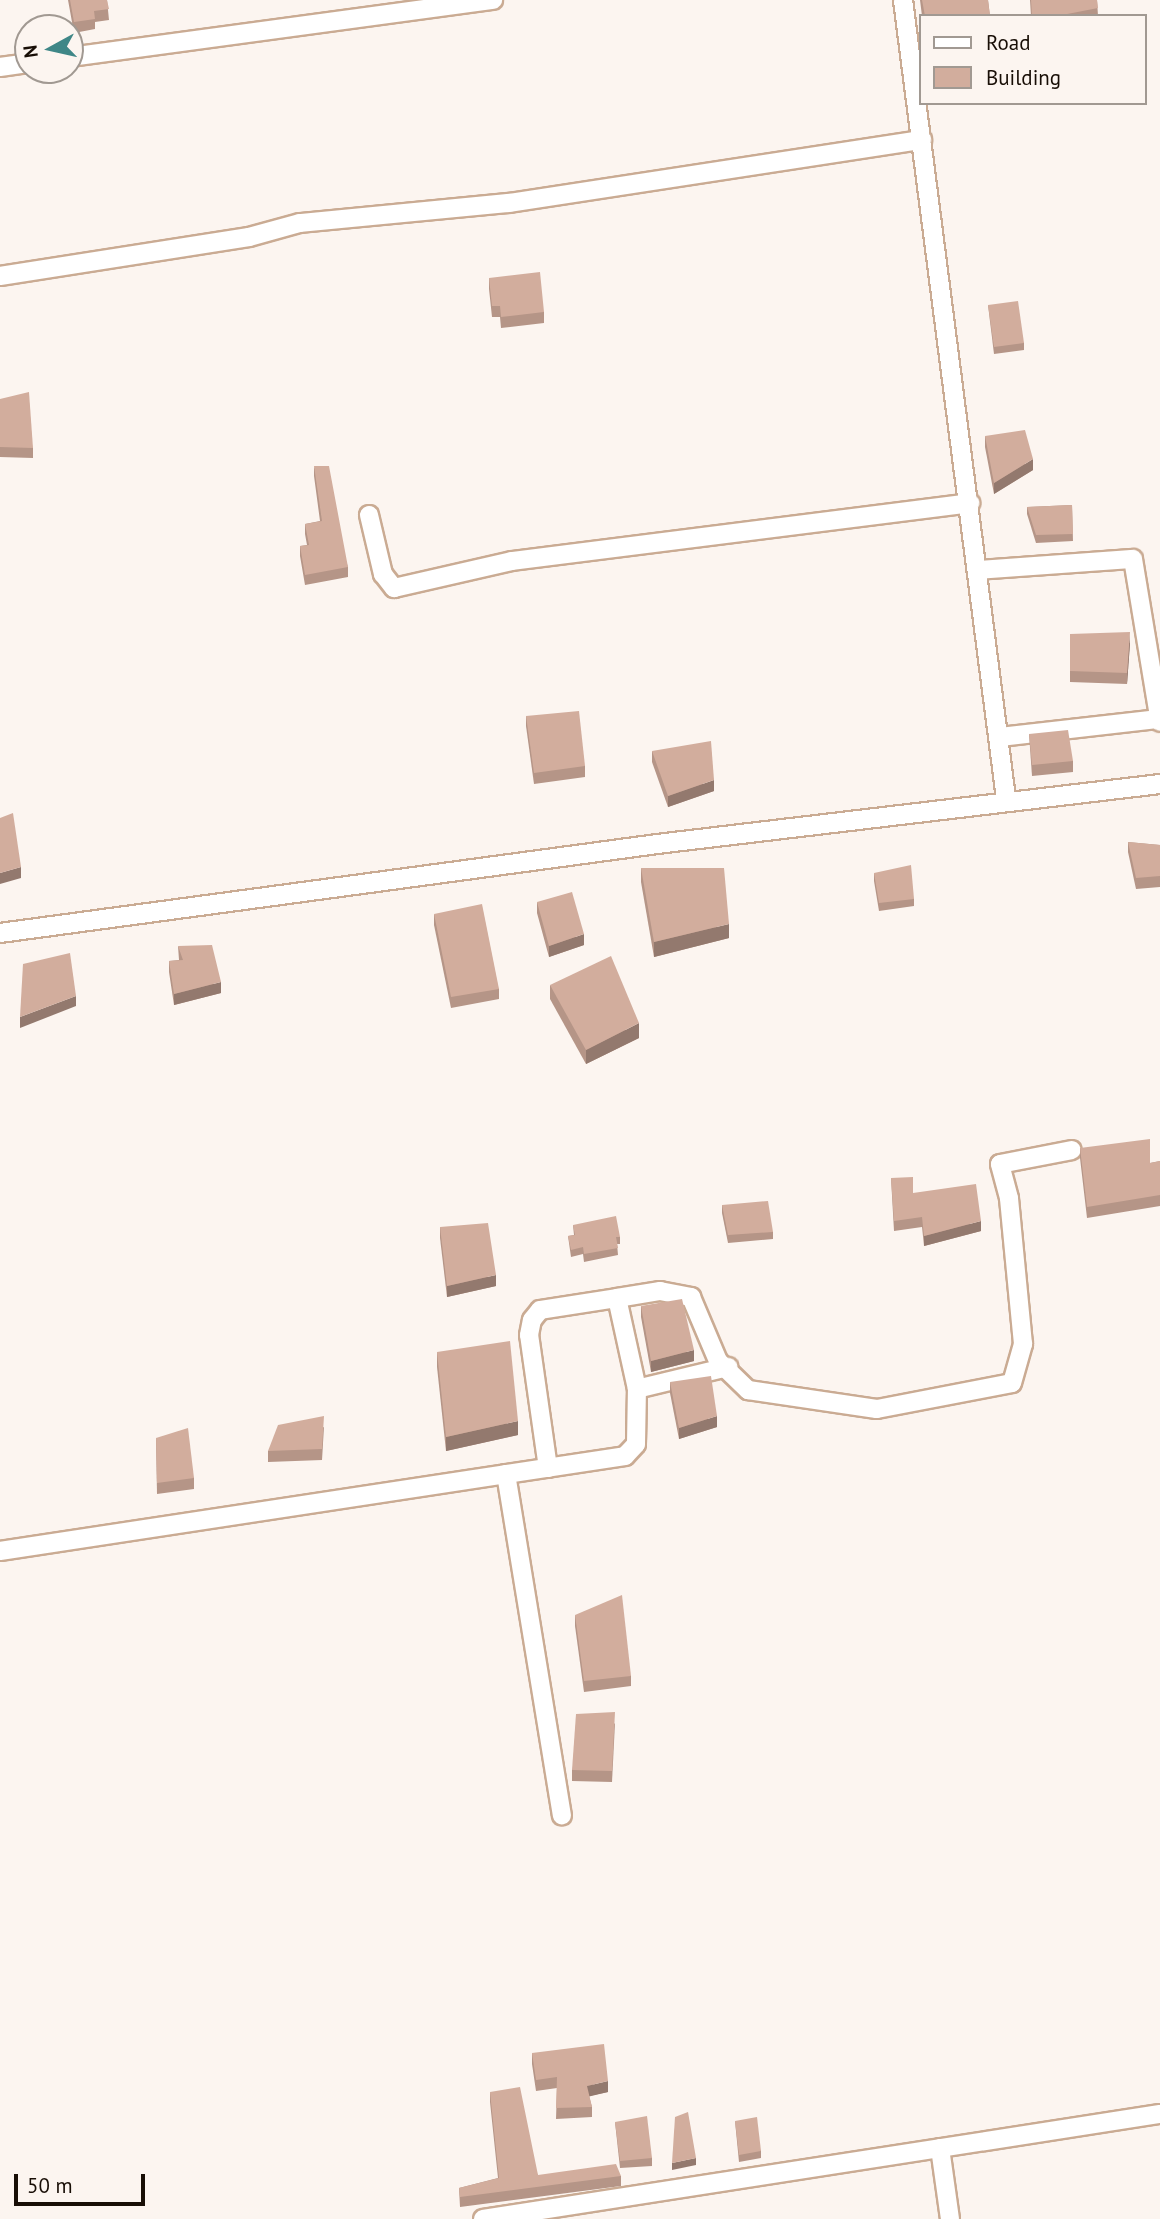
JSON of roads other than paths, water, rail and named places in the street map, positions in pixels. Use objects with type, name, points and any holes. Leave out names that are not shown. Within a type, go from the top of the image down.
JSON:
[{"type":"street","points":[[84,55],[493,0]]},
{"type":"street","points":[[903,0],[970,503],[1006,799]]},
{"type":"street","points":[[0,276],[249,237],[300,223],[509,203],[922,140]]},
{"type":"street","points":[[369,515],[383,574],[394,588],[512,561],[970,503]]},
{"type":"street","points":[[978,570],[1133,559],[1160,721],[1000,737]]},
{"type":"street","points":[[0,933],[1006,799],[1160,784]]},
{"type":"street","points":[[548,1468],[529,1335],[533,1320],[540,1310],[660,1291],[691,1297],[712,1350],[748,1390],[877,1409],[1012,1383],[1023,1343],[1009,1198],[1000,1164],[1072,1150]]},
{"type":"street","points":[[0,1551],[625,1456],[636,1444],[637,1388],[617,1298]]},
{"type":"street","points":[[637,1388],[728,1367]]},
{"type":"street","points":[[506,1474],[562,1815]]},
{"type":"street","points":[[483,2219],[1160,2114]]},
{"type":"street","points":[[940,2148],[950,2219]]}]
